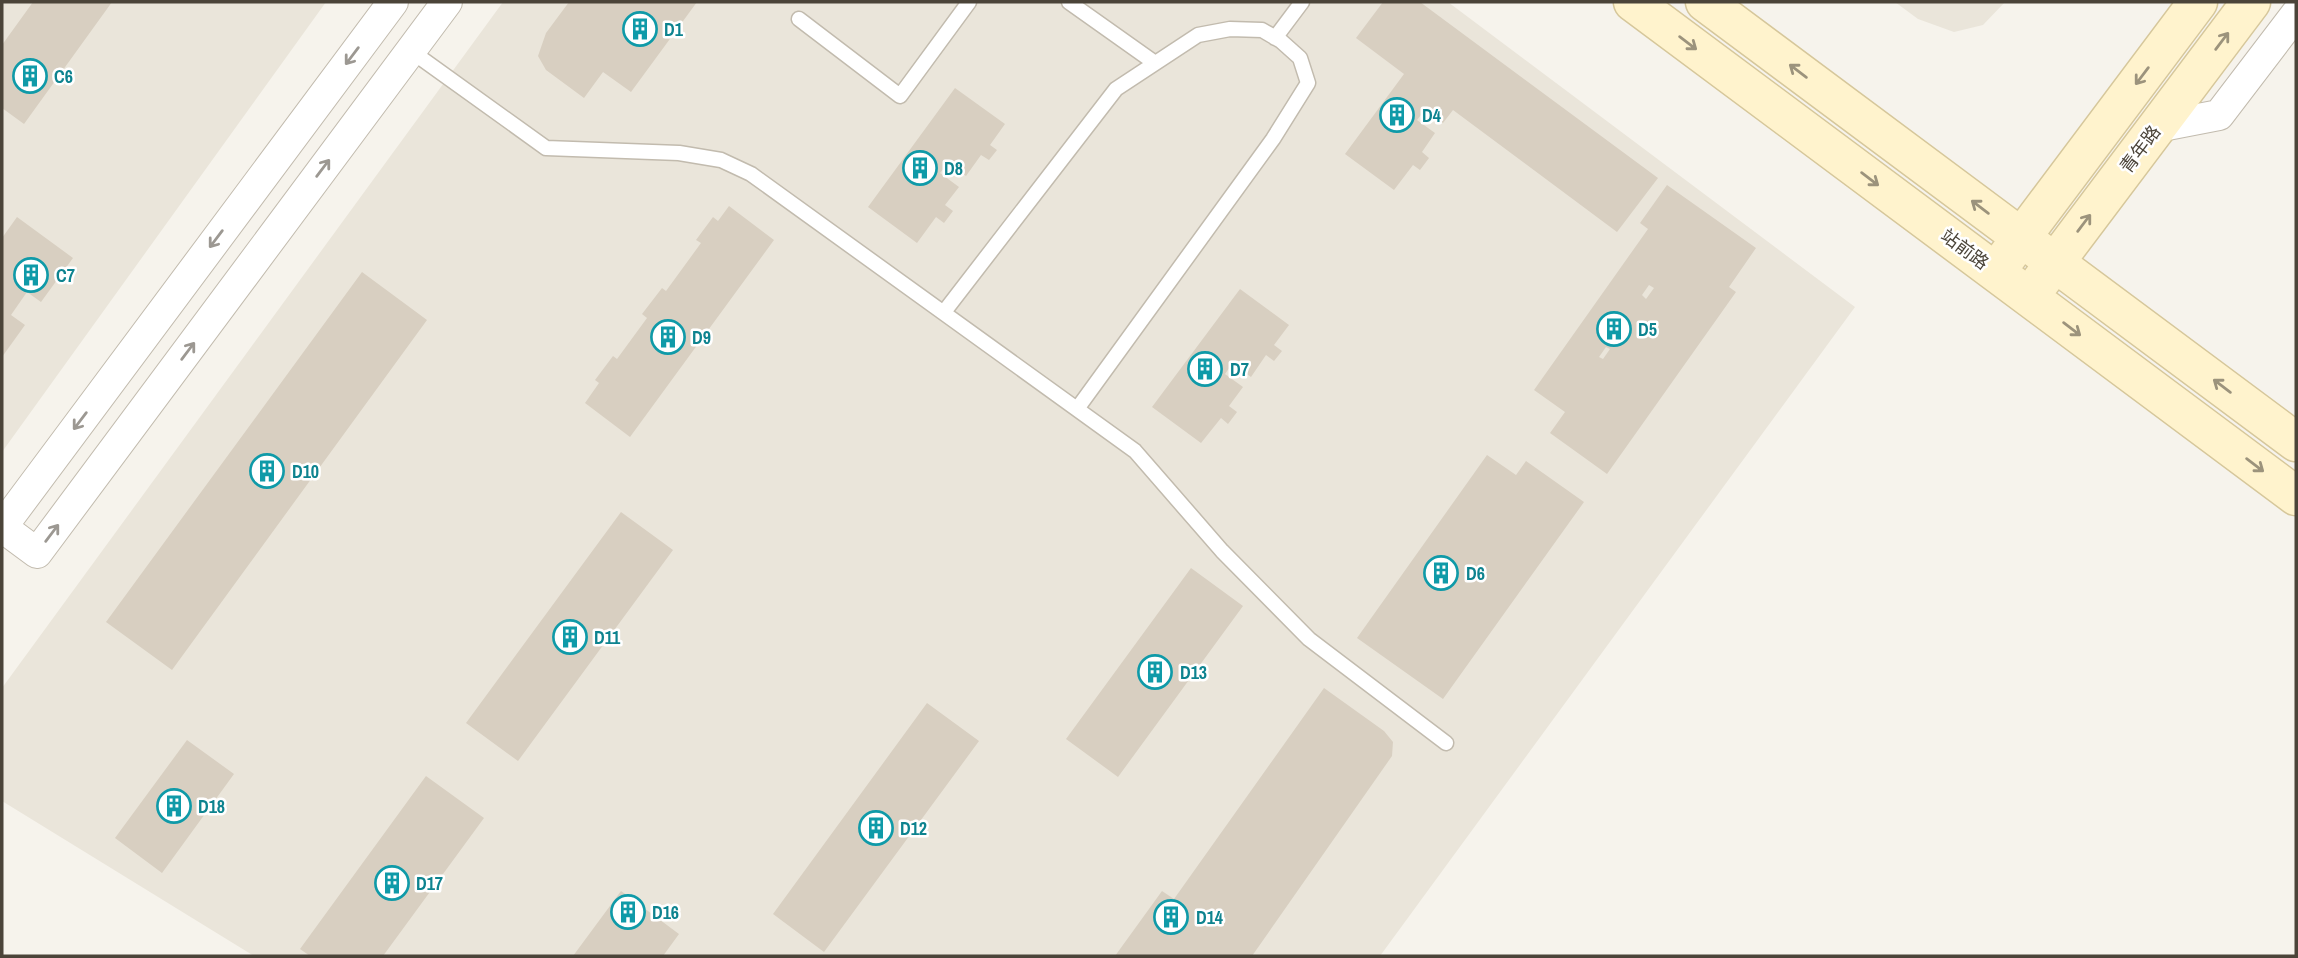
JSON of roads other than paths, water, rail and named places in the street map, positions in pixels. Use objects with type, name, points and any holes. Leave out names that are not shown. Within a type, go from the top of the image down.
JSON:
[{"type":"street","points":[[386,4],[2,527],[37,553],[447,2]]},
{"type":"street","name":"站前路","points":[[1633,2],[2296,496]]},
{"type":"street","points":[[1705,2],[2296,442]]},
{"type":"street","points":[[1995,271],[2198,2]]},
{"type":"street","name":"青年路","points":[[2029,297],[2251,2]]},
{"type":"street","points":[[2157,127],[2219,115],[2296,13]]},
{"type":"lane","points":[[799,19],[900,96],[969,2]]},
{"type":"lane","points":[[1069,2],[1155,63]]},
{"type":"lane","points":[[1275,38],[1302,2]]},
{"type":"lane","points":[[944,312],[1116,89],[1198,35],[1230,29],[1262,30],[1275,38],[1300,58],[1308,83],[1273,139],[1077,409]]},
{"type":"lane","points":[[411,51],[547,148],[679,153],[721,160],[751,174],[1135,452],[1222,551],[1309,639],[1446,743]]},
{"type":"place","name":"D1","points":[[640,29]]},
{"type":"place","name":"C6","points":[[30,76]]},
{"type":"place","name":"D4","points":[[1397,115]]},
{"type":"place","name":"D8","points":[[920,168]]},
{"type":"place","name":"C7","points":[[31,275]]},
{"type":"place","name":"D5","points":[[1614,329]]},
{"type":"place","name":"D9","points":[[668,337]]},
{"type":"place","name":"D7","points":[[1205,369]]},
{"type":"place","name":"D10","points":[[267,471]]},
{"type":"place","name":"D6","points":[[1441,573]]},
{"type":"place","name":"D11","points":[[570,637]]},
{"type":"place","name":"D13","points":[[1155,672]]},
{"type":"place","name":"D18","points":[[174,806]]},
{"type":"place","name":"D12","points":[[876,828]]},
{"type":"place","name":"D17","points":[[392,883]]},
{"type":"place","name":"D16","points":[[628,912]]},
{"type":"place","name":"D14","points":[[1171,917]]}]
